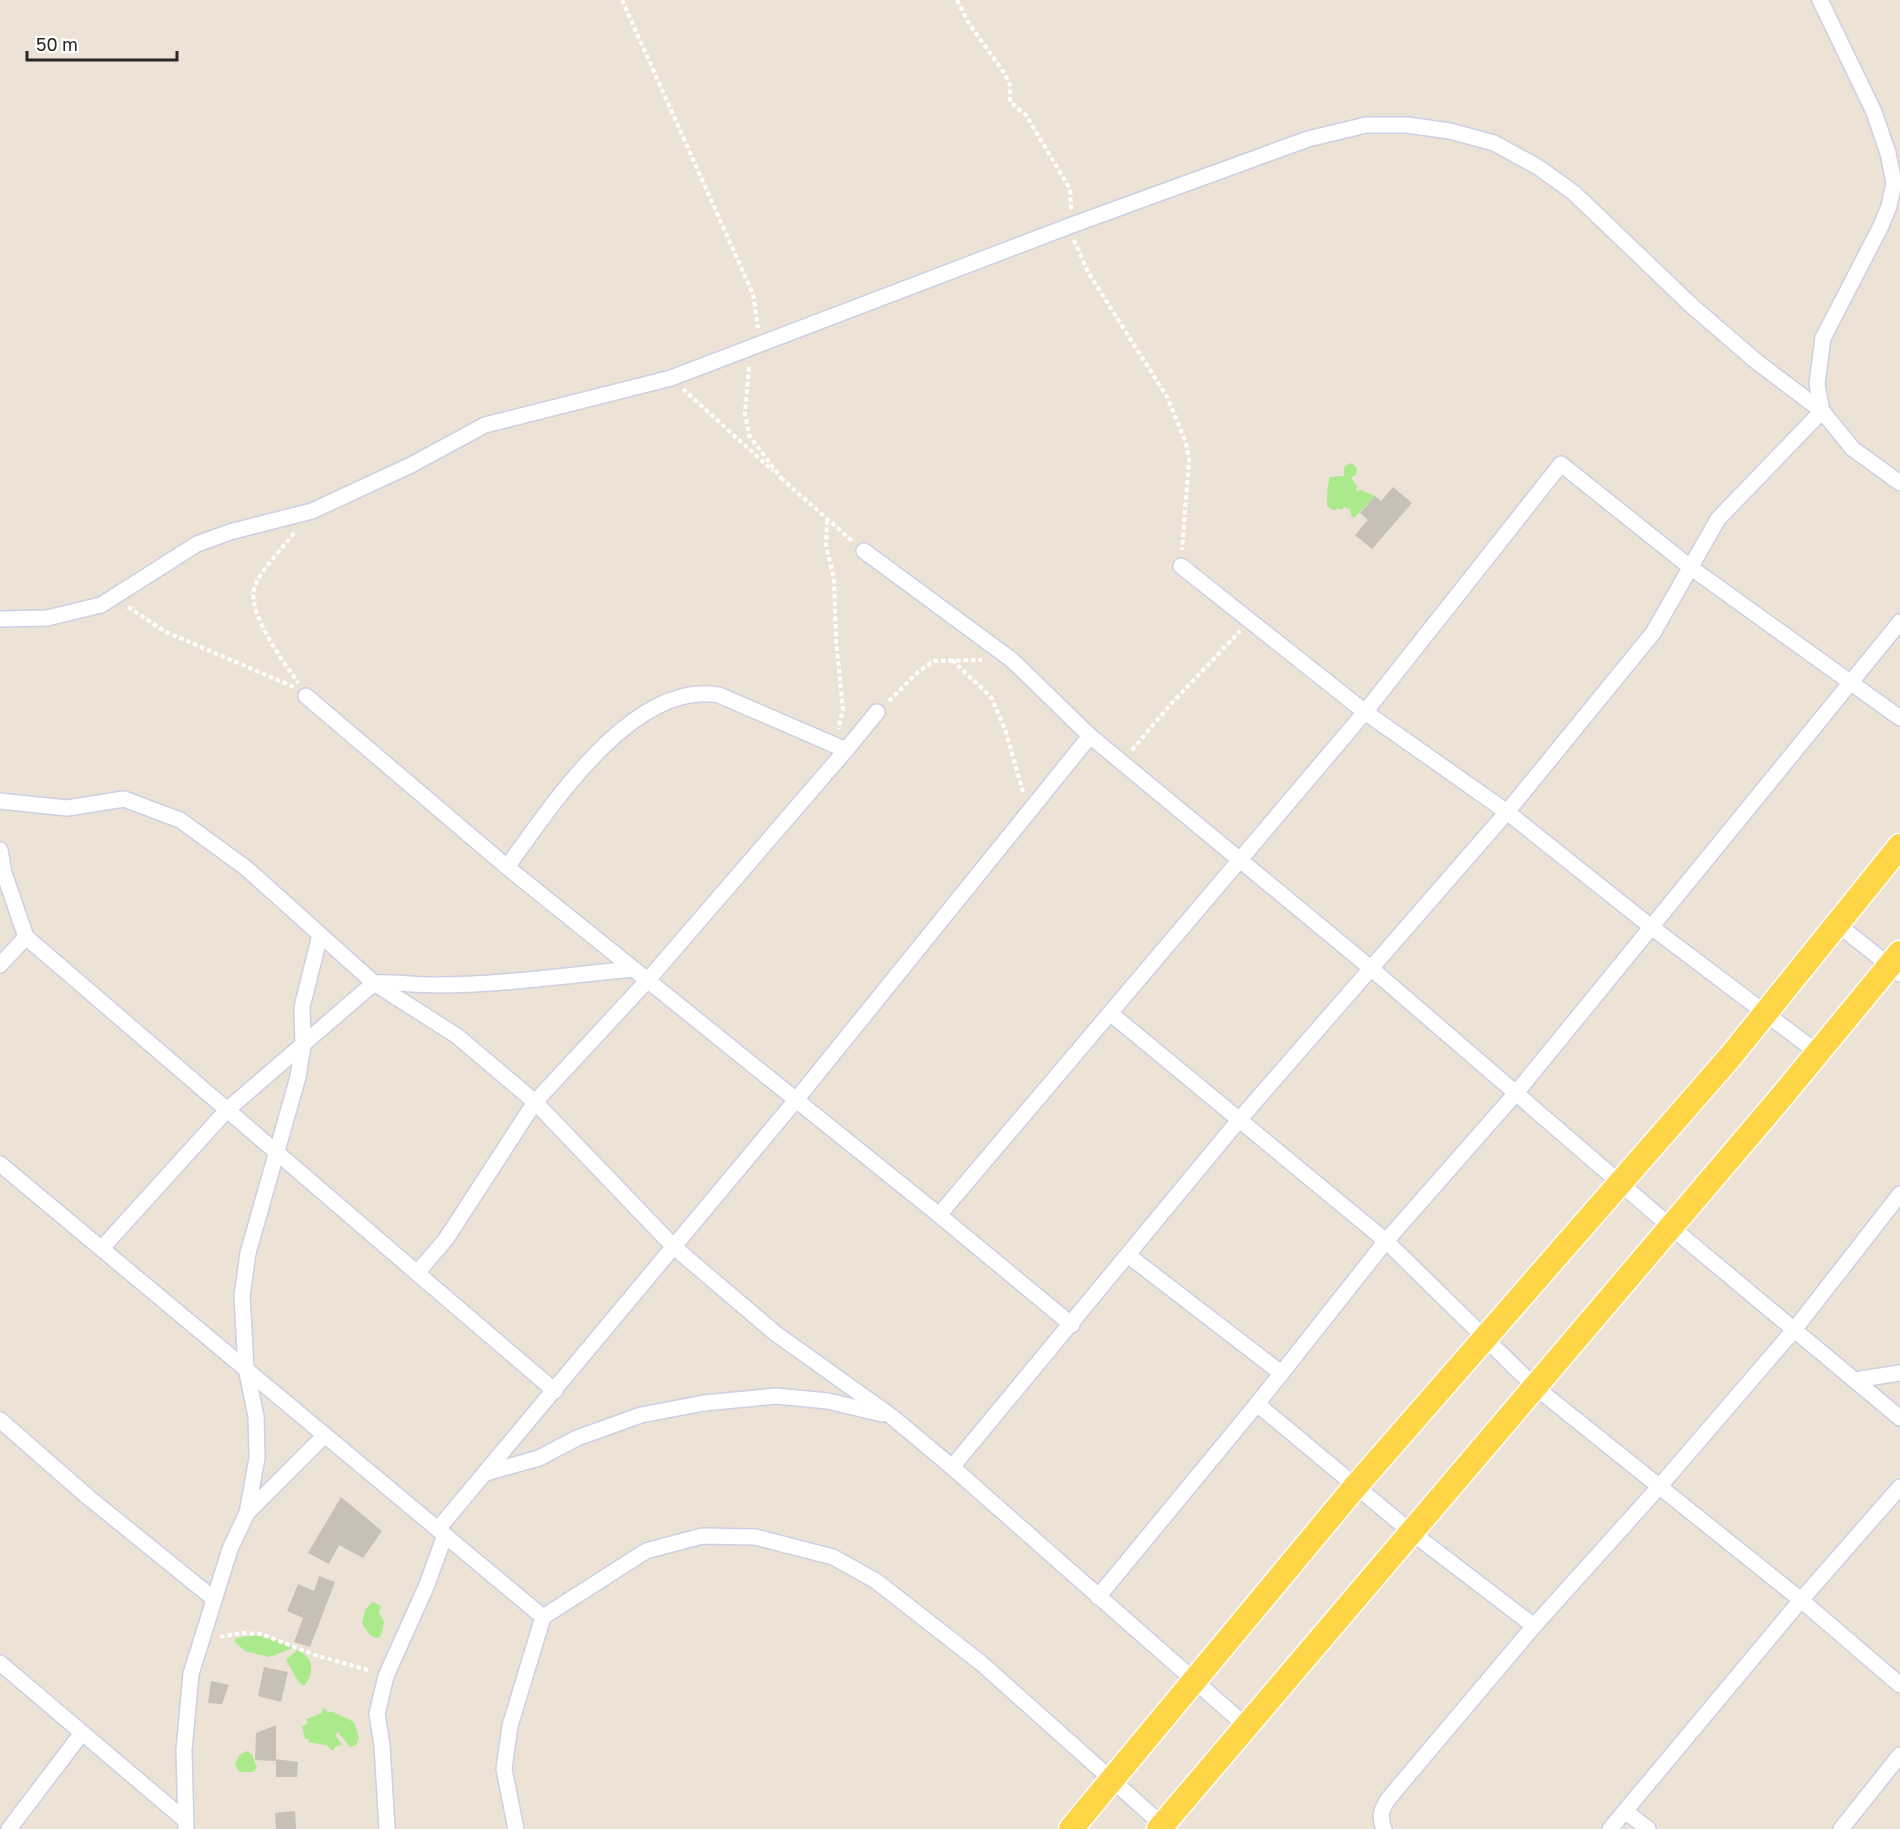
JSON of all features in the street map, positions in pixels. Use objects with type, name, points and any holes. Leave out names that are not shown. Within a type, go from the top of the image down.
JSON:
[{"type":"main road","points":[[1071,1829],[1355,1487],[1621,1184],[1766,1012],[1900,846]]},
{"type":"main road","points":[[1162,1828],[1534,1386],[1896,964]]},
{"type":"street","points":[[1820,0],[1874,112],[1888,153],[1894,183],[1889,206],[1881,226],[1823,338],[1817,384],[1822,411]]},
{"type":"street","points":[[0,619],[47,618],[102,605],[197,544],[230,531],[312,511],[411,465],[485,425],[671,378],[1072,225],[1308,139],[1366,125],[1407,125],[1450,131],[1494,143],[1538,167],[1574,193],[1757,362],[1822,411],[1853,449],[1900,483]]},
{"type":"street","points":[[952,1467],[1072,1325],[1239,1120],[1373,970],[1507,812],[1653,633],[1718,519],[1822,411]]},
{"type":"street","points":[[939,1215],[1365,712],[1562,464],[1690,567],[1900,718]]},
{"type":"street","points":[[864,551],[1012,660],[1090,736],[1242,859],[1671,1227],[1900,1418]]},
{"type":"street","points":[[1181,566],[1365,712],[1507,812],[1650,926],[1818,1053]]},
{"type":"street","points":[[1098,1597],[1257,1404],[1386,1241],[1516,1093],[1900,622]]},
{"type":"street","points":[[507,867],[560,793],[588,763],[617,733],[658,706],[701,692],[719,696],[846,750]]},
{"type":"street","points":[[306,696],[507,867],[1072,1325]]},
{"type":"street","points":[[417,1273],[446,1239],[535,1102],[647,981],[878,712]]},
{"type":"street","points":[[387,1829],[377,1714],[386,1676],[426,1587],[442,1532],[486,1473],[796,1100],[1090,736]]},
{"type":"street","points":[[0,801],[67,808],[124,798],[180,820],[246,868],[374,983],[457,1036],[535,1102],[674,1248],[776,1333],[891,1416],[1246,1726]]},
{"type":"street","points":[[0,850],[4,873],[26,937],[555,1392]]},
{"type":"street","points":[[1837,924],[1896,964]]},
{"type":"street","points":[[186,1824],[184,1750],[191,1674],[230,1549],[247,1513],[257,1458],[256,1416],[246,1368],[242,1296],[248,1254],[298,1077],[303,1045],[302,1007],[321,935]]},
{"type":"street","points":[[0,965],[26,937]]},
{"type":"street","points":[[102,1248],[227,1110],[374,983],[397,981],[434,985],[493,982],[634,969]]},
{"type":"street","points":[[1110,1012],[1386,1241],[1534,1386],[1801,1600],[1900,1685]]},
{"type":"street","points":[[0,1164],[543,1617]]},
{"type":"street","points":[[1384,1829],[1380,1819],[1382,1807],[1389,1798],[1534,1626],[1659,1487],[1794,1330],[1900,1194]]},
{"type":"street","points":[[1129,1256],[1281,1373]]},
{"type":"street","points":[[1855,1380],[1900,1373]]},
{"type":"street","points":[[486,1473],[539,1458],[577,1438],[641,1414],[704,1403],[776,1396],[828,1401],[891,1416]]},
{"type":"street","points":[[1257,1404],[1411,1532],[1534,1626]]},
{"type":"street","points":[[0,1420],[88,1497],[214,1599]]},
{"type":"street","points":[[247,1513],[325,1435]]},
{"type":"street","points":[[1610,1829],[1801,1600],[1900,1487]]},
{"type":"street","points":[[516,1829],[510,1809],[504,1769],[510,1726],[543,1617],[646,1551],[702,1536],[755,1537],[832,1557],[876,1581],[981,1663],[1162,1828]]},
{"type":"street","points":[[0,1662],[186,1824]]},
{"type":"street","points":[[9,1829],[82,1733]]},
{"type":"street","points":[[1841,1829],[1900,1755]]},
{"type":"street","points":[[1625,1811],[1648,1829]]},
{"type":"path","points":[[622,0],[753,294],[759,324],[752,346],[745,412],[749,435],[781,478]]},
{"type":"path","points":[[957,0],[968,22],[1005,74],[1010,85],[1010,102],[1026,115],[1070,189],[1074,241],[1088,272],[1167,397],[1186,442],[1189,460],[1181,566]]},
{"type":"path","points":[[671,378],[864,551]]},
{"type":"path","points":[[306,696],[265,635],[254,598],[254,589],[266,569],[312,511]]},
{"type":"path","points":[[827,520],[826,545],[834,579],[837,649],[843,710],[831,743]]},
{"type":"path","points":[[109,600],[134,610],[166,632],[187,642],[229,661],[286,682],[306,696]]},
{"type":"path","points":[[1122,762],[1170,705],[1249,622]]},
{"type":"path","points":[[878,712],[927,664],[943,659],[1012,660]]},
{"type":"path","points":[[952,660],[991,697],[1005,729],[1020,785],[1032,808]]},
{"type":"path","points":[[204,1634],[220,1637],[241,1633],[261,1634],[315,1655],[386,1676]]},
{"type":"green space","points":[[1351,463],[1357,468],[1356,475],[1351,478],[1357,486],[1356,491],[1361,490],[1375,496],[1354,518],[1350,509],[1344,507],[1342,510],[1337,508],[1334,511],[1327,506],[1330,477],[1344,476],[1344,467]]},
{"type":"green space","points":[[372,1602],[381,1606],[379,1613],[384,1622],[381,1636],[377,1638],[371,1636],[362,1624],[365,1610]]},
{"type":"green space","points":[[254,1635],[276,1640],[293,1648],[269,1657],[245,1651],[234,1641],[236,1638]]},
{"type":"green space","points":[[297,1650],[307,1657],[311,1666],[310,1676],[304,1686],[298,1681],[286,1660]]},
{"type":"green space","points":[[323,1707],[328,1712],[354,1722],[359,1738],[356,1745],[350,1747],[338,1732],[335,1735],[342,1745],[336,1746],[333,1751],[326,1745],[307,1742],[310,1739],[305,1739],[302,1726],[308,1724],[306,1719],[322,1713]]},
{"type":"green space","points":[[247,1751],[252,1754],[257,1768],[253,1772],[240,1772],[235,1765],[239,1755]]},
{"type":"building","points":[[1393,487],[1412,503],[1372,549],[1355,535],[1368,520],[1360,513],[1375,496],[1381,501]]},
{"type":"building","points":[[341,1497],[382,1531],[363,1558],[339,1545],[329,1564],[308,1553]]},
{"type":"building","points":[[319,1576],[335,1582],[310,1647],[294,1642],[303,1618],[287,1611],[298,1584],[314,1591]]},
{"type":"building","points":[[264,1667],[288,1672],[281,1702],[258,1696]]},
{"type":"building","points":[[211,1681],[229,1685],[222,1704],[208,1703]]},
{"type":"building","points":[[276,1725],[276,1761],[255,1760],[256,1733]]},
{"type":"building","points":[[276,1759],[298,1762],[297,1777],[276,1777]]},
{"type":"building","points":[[295,1811],[296,1829],[276,1829],[275,1813]]}]
